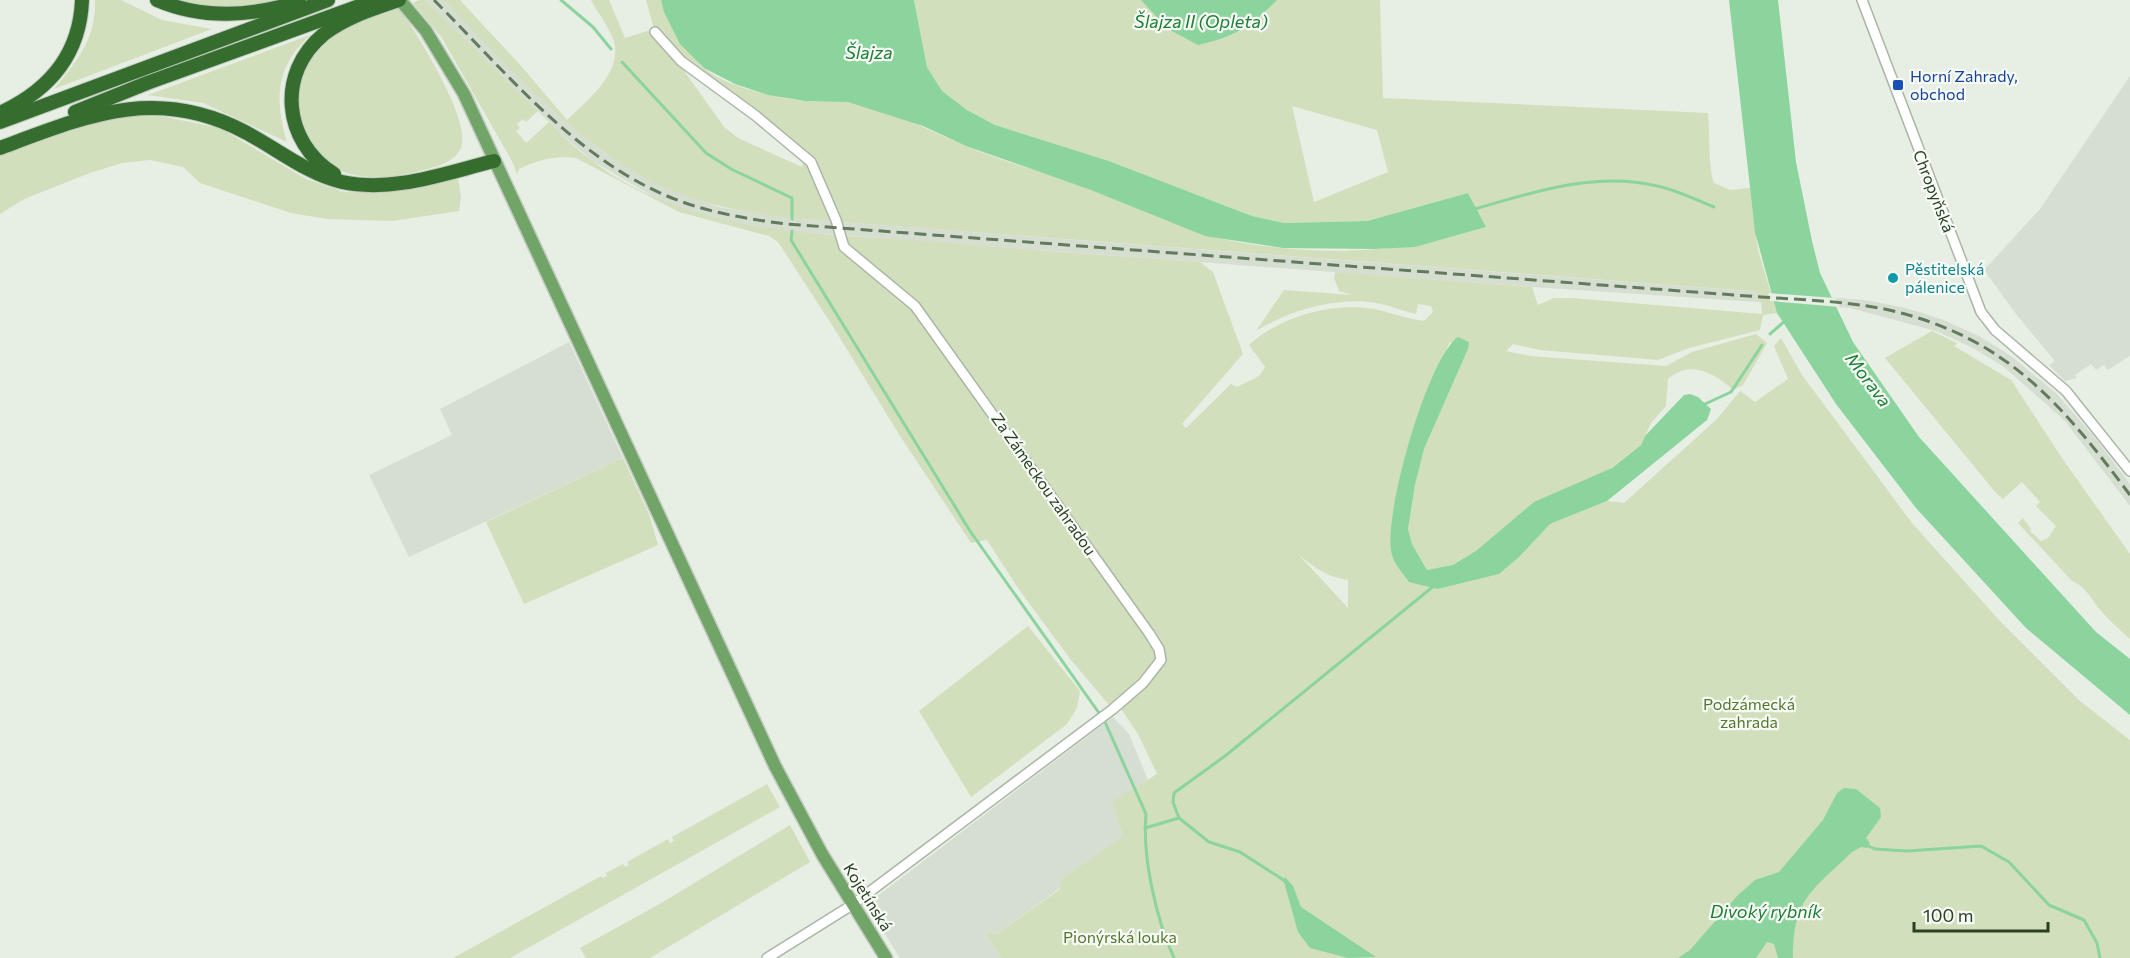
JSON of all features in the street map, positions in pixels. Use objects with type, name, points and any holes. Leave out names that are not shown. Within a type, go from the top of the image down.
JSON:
[{"type":"highway","points":[[0,113],[34,94],[62,66],[75,42],[82,0]]},
{"type":"highway","points":[[157,0],[184,9],[221,15],[255,13],[307,0]]},
{"type":"highway","points":[[0,122],[328,0]]},
{"type":"highway","points":[[0,140],[147,83],[373,4],[400,0]]},
{"type":"highway","points":[[364,184],[333,173],[307,151],[293,120],[291,90],[297,68],[315,42],[335,26],[373,4]]},
{"type":"highway","points":[[0,148],[104,112],[150,106],[208,115],[330,178],[364,184],[408,182],[494,161]]},
{"type":"main road","points":[[400,0],[426,31],[454,76],[494,161]]},
{"type":"main road","name":"Kojetínská","points":[[494,161],[776,766],[822,854],[886,958]]},
{"type":"street","name":"Chropyňská","points":[[1862,0],[1981,312],[1995,330],[2066,392],[2130,471]]},
{"type":"street","name":"Za Zámeckou zahradou","points":[[656,32],[681,61],[756,116],[811,162],[836,220],[844,247],[915,306],[1160,649],[1161,660],[1143,683],[1113,709],[852,905],[767,958]]},
{"type":"shaded area","points":[[425,0],[443,0],[555,111],[602,151],[668,189],[719,207],[787,218],[1865,300],[1906,308],[1941,319],[1979,336],[2011,356],[2056,393],[2096,439],[2130,484],[2130,506],[2065,421],[2004,367],[1973,348],[1936,331],[1850,308],[1532,287],[786,231],[716,219],[663,202],[594,162],[560,133]]},
{"type":"shaded area","points":[[2130,76],[2130,356],[2108,370],[2104,365],[2096,370],[2091,364],[2075,375],[2077,378],[2065,381],[2049,365],[2055,361],[2016,314],[1984,270],[2040,209]]},
{"type":"shaded area","points":[[569,342],[623,458],[409,557],[369,475],[452,435],[440,409]]},
{"type":"shaded area","points":[[1113,717],[1129,734],[1148,780],[1113,802],[1123,836],[1061,879],[1060,888],[997,934],[985,932],[1001,958],[900,958],[870,910],[871,901]]},
{"type":"green space","points":[[95,0],[121,0],[162,20],[212,29],[54,89],[78,58],[89,38],[95,14]]},
{"type":"green space","points":[[174,0],[284,0],[229,9],[201,7]]},
{"type":"green space","points":[[425,0],[538,111],[526,122],[523,119],[517,124],[520,128],[516,131],[526,143],[549,122],[590,159],[634,187],[680,207],[729,221],[831,235],[1200,262],[1213,272],[1243,354],[1182,424],[1186,428],[1231,384],[1237,387],[1259,376],[1265,367],[1249,345],[1276,326],[1310,313],[1345,307],[1363,307],[1424,321],[1433,312],[1431,306],[1418,304],[1416,314],[1376,303],[1345,302],[1313,307],[1283,317],[1256,331],[1284,290],[1353,295],[1339,291],[1334,278],[1335,272],[1532,287],[1538,305],[1554,298],[1572,298],[1762,314],[1761,301],[1756,292],[1750,291],[787,218],[727,208],[668,189],[635,172],[605,152],[575,130],[521,80],[443,0],[460,0],[567,120],[599,88],[612,68],[615,57],[615,46],[611,35],[591,0],[609,0],[625,38],[654,29],[646,0],[661,0],[679,36],[693,55],[704,68],[725,81],[783,98],[843,101],[878,109],[981,152],[1090,189],[1204,234],[1244,243],[1304,250],[1366,250],[1397,247],[1457,235],[1485,226],[1468,193],[1367,221],[1284,223],[1252,216],[1109,161],[995,125],[967,110],[942,91],[927,67],[914,0],[1141,0],[1147,5],[1256,21],[1277,0],[1380,0],[1383,98],[1708,113],[1710,159],[1714,183],[1730,190],[1750,188],[1758,250],[1777,313],[1763,315],[1760,330],[1689,348],[1658,360],[1540,350],[1513,344],[1506,351],[1530,356],[1666,366],[1692,352],[1756,334],[1767,343],[1743,385],[1733,390],[1718,378],[1693,369],[1676,373],[1668,379],[1666,406],[1651,423],[1641,445],[1611,468],[1471,559],[1450,567],[1427,570],[1412,544],[1408,529],[1424,449],[1468,349],[1450,342],[1427,392],[1409,443],[1397,496],[1391,550],[1438,589],[1499,574],[1518,558],[1550,524],[1607,501],[1624,503],[1717,419],[1740,391],[1755,402],[1788,379],[1774,346],[1781,338],[1802,375],[1912,523],[1999,620],[2080,701],[2130,740],[2130,958],[1001,958],[985,932],[997,934],[1060,889],[1061,879],[1123,836],[1112,802],[1157,774],[1138,734],[1121,709],[1109,705],[1071,660],[1020,591],[987,540],[971,543],[900,436],[778,242],[769,236],[679,212],[576,158],[561,157],[539,161],[519,169],[517,174],[513,163],[442,38],[413,3]],"holes":[[[679,64],[735,103],[803,161],[802,167],[740,139],[725,128]],[[1292,106],[1377,130],[1388,172],[1314,202]],[[1298,554],[1327,574],[1348,580],[1348,608]]]},
{"type":"green space","points":[[397,6],[428,54],[451,97],[462,135],[461,148],[453,158],[431,168],[389,177],[359,176],[332,167],[314,151],[300,123],[296,98],[299,77],[307,60],[320,45],[356,23]]},
{"type":"green space","points":[[310,35],[290,59],[281,84],[280,111],[287,142],[203,103],[148,95]]},
{"type":"green space","points":[[146,113],[220,128],[306,179],[344,192],[381,193],[458,178],[461,197],[459,211],[392,221],[327,219],[291,213],[200,183],[183,167],[150,160],[122,163],[90,173],[24,199],[0,214],[0,154],[88,122]]},
{"type":"green space","points":[[1932,331],[1957,343],[1954,346],[2011,380],[2064,461],[2130,554],[2130,639],[2018,523],[2023,518],[2031,529],[2030,531],[2041,541],[2049,537],[2056,526],[2036,506],[2040,502],[2022,482],[2003,499],[1996,493],[1885,358]]},
{"type":"green space","points":[[623,458],[649,514],[658,545],[524,604],[486,522]]},
{"type":"green space","points":[[1028,626],[1080,691],[1077,708],[1067,724],[971,797],[919,711]]},
{"type":"green space","points":[[767,784],[780,807],[510,958],[453,958],[601,876],[603,878],[607,876],[606,873],[623,864],[625,867],[629,865],[627,862],[668,839],[670,843],[674,841],[672,837]]},
{"type":"green space","points":[[790,825],[810,862],[650,958],[586,958],[580,948],[663,902]]},
{"type":"water","name":"Šlajza","points":[[661,0],[914,0],[927,67],[942,91],[967,110],[995,125],[1109,161],[1252,216],[1284,223],[1367,221],[1468,193],[1486,227],[1415,247],[1374,249],[1283,248],[1205,236],[1091,190],[966,146],[923,126],[848,102],[805,101],[768,95],[735,84],[704,68],[680,44],[664,12]]},
{"type":"water","name":"Šlajza II (Opleta)","points":[[1141,0],[1277,0],[1241,30],[1198,45],[1168,29]]},
{"type":"water","name":"Morava","points":[[1729,0],[1778,0],[1796,162],[1812,241],[1820,273],[1853,342],[1919,437],[2096,632],[2130,659],[2130,715],[2026,628],[1916,508],[1836,404],[1777,313],[1755,232]]},
{"type":"water","points":[[1458,337],[1469,342],[1468,349],[1424,449],[1408,529],[1412,544],[1427,570],[1453,565],[1476,551],[1534,502],[1612,468],[1641,445],[1645,436],[1684,395],[1690,394],[1698,397],[1711,409],[1707,420],[1607,501],[1550,524],[1518,558],[1499,574],[1438,589],[1409,582],[1393,559],[1391,550],[1391,531],[1401,471],[1434,374],[1446,351]]},
{"type":"water","name":"Divoký rybník","points":[[1844,788],[1856,789],[1880,808],[1881,817],[1866,838],[1870,843],[1867,848],[1861,847],[1852,852],[1816,887],[1801,908],[1794,938],[1793,958],[1778,958],[1774,944],[1767,942],[1756,958],[1678,958],[1690,950],[1737,896],[1755,880],[1779,872],[1823,820],[1837,793]]},
{"type":"water","points":[[1285,877],[1293,886],[1301,907],[1376,957],[1348,958],[1310,948],[1298,932],[1284,882]]},
{"type":"pier","points":[[1768,293],[1835,298],[1840,307],[1770,301]]},
{"type":"waterway","points":[[561,0],[593,27],[611,49]]},
{"type":"waterway","points":[[622,62],[706,153],[731,169],[792,198],[792,219]]},
{"type":"waterway","points":[[1475,209],[1542,190],[1588,182],[1611,181],[1634,182],[1664,188],[1714,207]]},
{"type":"waterway","points":[[792,231],[791,240],[970,531],[1099,713]]},
{"type":"waterway","points":[[1770,334],[1786,320]]},
{"type":"waterway","points":[[1705,404],[1731,392],[1762,345]]},
{"type":"waterway","points":[[1179,818],[1173,802],[1174,793],[1225,756],[1435,585]]},
{"type":"waterway","points":[[1105,722],[1146,814],[1148,868],[1161,925],[1174,958]]},
{"type":"waterway","points":[[1145,828],[1179,818],[1209,842],[1240,852],[1285,881]]},
{"type":"waterway","points":[[1866,845],[1875,849],[1907,851],[1981,846],[2009,862],[2049,905],[2084,920],[2097,943],[2100,958]]},
{"type":"railway","points":[[434,0],[541,109],[570,135],[633,179],[667,196],[711,211],[787,224],[1825,301],[1889,310],[1930,322],[1966,338],[1999,356],[2028,378],[2080,431],[2130,495]]},
{"type":"place","name":"Horní Zahrady, obchod","points":[[1898,85]]},
{"type":"place","name":"Pěstitelská pálenice","points":[[1893,278]]},
{"type":"park label","name":"Podzámecká zahrada","points":[[1749,713]]},
{"type":"park label","name":"Pionýrská louka","points":[[1120,937]]}]
